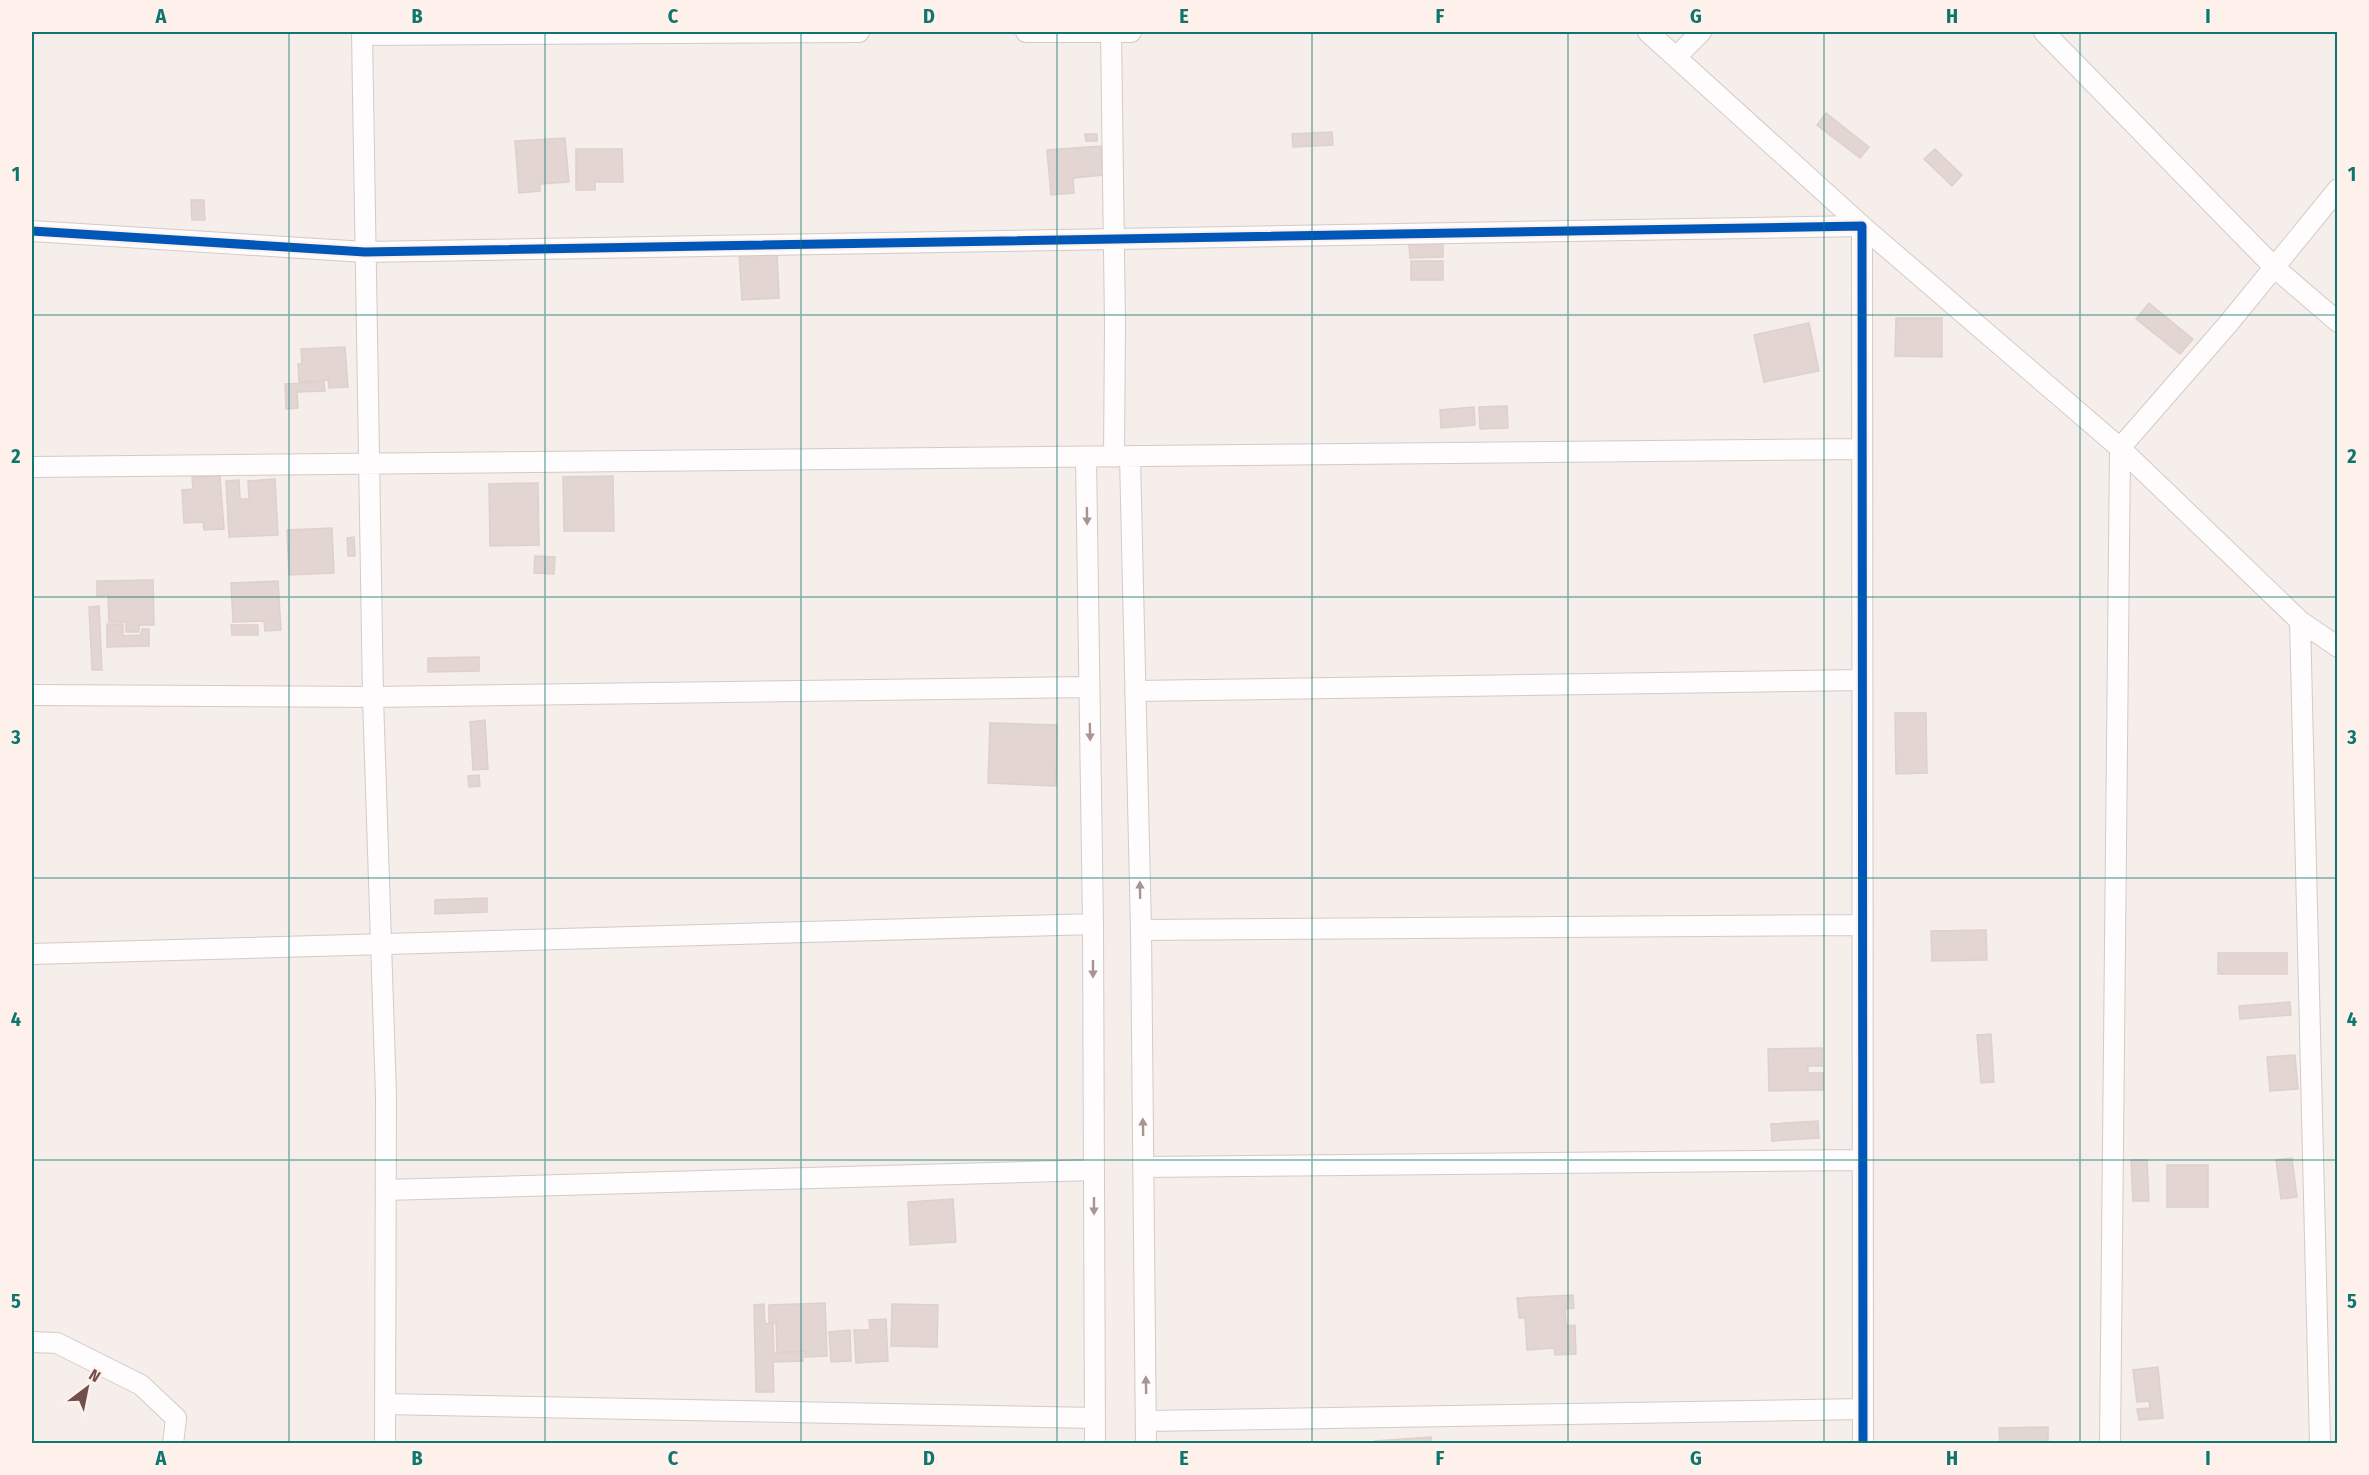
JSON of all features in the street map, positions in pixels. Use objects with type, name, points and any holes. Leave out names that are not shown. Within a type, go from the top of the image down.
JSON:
[{"type":"street","points":[[385,1443],[386,1096],[373,697],[362,33],[859,32]]},
{"type":"street","points":[[1026,32],[1131,32]]},
{"type":"street","points":[[1111,32],[1122,457],[1135,692],[1141,930],[1146,1443]]},
{"type":"street","points":[[1648,32],[1862,226],[2120,448],[2300,621],[2337,647]]},
{"type":"street","points":[[1676,57],[1701,32]]},
{"type":"street","points":[[2044,32],[2274,267],[2337,322]]},
{"type":"street","points":[[2110,1443],[2120,448],[2228,324],[2337,189]]},
{"type":"street","points":[[32,231],[365,252],[1862,226]]},
{"type":"street","points":[[1862,226],[1863,1443]]},
{"type":"street","points":[[32,467],[1862,449]]},
{"type":"street","points":[[1086,458],[1093,924],[1095,1443]]},
{"type":"street","points":[[2300,621],[2320,1443]]},
{"type":"street","points":[[1135,692],[1862,680]]},
{"type":"street","points":[[32,695],[373,697],[1089,687]]},
{"type":"street","points":[[32,954],[1093,924]]},
{"type":"street","points":[[1141,930],[1862,925]]},
{"type":"street","points":[[1143,1167],[1863,1160]]},
{"type":"street","points":[[386,1190],[1094,1170]]},
{"type":"street","points":[[32,1342],[57,1343],[141,1385],[176,1418],[173,1443]]},
{"type":"street","points":[[385,1404],[1095,1418]]},
{"type":"street","points":[[1146,1421],[1863,1409]]},
{"type":"building","points":[[1826,113],[1869,147],[1860,158],[1817,125]]},
{"type":"building","points":[[1332,132],[1333,145],[1293,147],[1292,134]]},
{"type":"building","points":[[1085,134],[1097,134],[1097,141],[1086,141]]},
{"type":"building","points":[[565,138],[569,182],[540,184],[540,191],[519,193],[515,141]]},
{"type":"building","points":[[1101,146],[1103,175],[1073,178],[1074,193],[1051,195],[1047,150]]},
{"type":"building","points":[[576,149],[622,149],[623,182],[595,182],[595,190],[576,190]]},
{"type":"building","points":[[1935,149],[1962,175],[1952,186],[1924,159]]},
{"type":"building","points":[[191,200],[204,200],[205,220],[192,220]]},
{"type":"building","points":[[1443,242],[1443,257],[1410,258],[1409,243]]},
{"type":"building","points":[[777,251],[779,298],[742,300],[739,253]]},
{"type":"building","points":[[1411,261],[1443,261],[1443,280],[1411,280]]},
{"type":"building","points":[[2149,303],[2193,339],[2180,354],[2136,319]]},
{"type":"building","points":[[1896,318],[1942,318],[1942,357],[1895,356]]},
{"type":"building","points":[[1809,323],[1819,371],[1764,382],[1754,335]]},
{"type":"building","points":[[345,347],[348,387],[329,388],[328,380],[299,382],[298,364],[302,364],[301,349]]},
{"type":"building","points":[[324,382],[325,391],[297,392],[298,408],[286,409],[285,384]]},
{"type":"building","points":[[1507,406],[1508,428],[1480,429],[1479,407]]},
{"type":"building","points":[[1474,407],[1475,425],[1441,428],[1440,410]]},
{"type":"building","points":[[220,476],[224,529],[204,530],[203,522],[184,523],[182,490],[193,489],[192,477]]},
{"type":"building","points":[[613,476],[614,531],[564,531],[563,477]]},
{"type":"building","points":[[275,479],[278,535],[229,537],[226,481],[239,480],[240,499],[249,499],[248,481]]},
{"type":"building","points":[[538,483],[539,545],[490,546],[489,484]]},
{"type":"building","points":[[332,528],[334,573],[289,575],[287,530]]},
{"type":"building","points":[[354,537],[355,556],[348,556],[347,538]]},
{"type":"building","points":[[535,556],[555,557],[554,574],[534,573]]},
{"type":"building","points":[[153,580],[154,625],[139,625],[139,632],[126,632],[126,622],[109,622],[108,595],[97,596],[97,581]]},
{"type":"building","points":[[278,581],[281,630],[265,631],[264,621],[233,622],[231,583]]},
{"type":"building","points":[[99,606],[102,670],[92,670],[89,607]]},
{"type":"building","points":[[107,624],[123,624],[123,636],[141,635],[142,629],[149,629],[149,646],[107,647]]},
{"type":"building","points":[[231,625],[258,625],[258,635],[232,635]]},
{"type":"building","points":[[479,657],[479,671],[428,672],[428,658]]},
{"type":"building","points":[[1895,713],[1926,713],[1927,773],[1896,774]]},
{"type":"building","points":[[485,720],[488,769],[473,770],[470,722]]},
{"type":"building","points":[[990,723],[1057,725],[1056,786],[988,783]]},
{"type":"building","points":[[479,775],[480,786],[469,787],[468,776]]},
{"type":"building","points":[[487,898],[487,912],[435,914],[435,900]]},
{"type":"building","points":[[1986,930],[1987,960],[1932,961],[1931,931]]},
{"type":"building","points":[[2218,953],[2287,953],[2287,974],[2218,974]]},
{"type":"building","points":[[2290,1002],[2291,1015],[2240,1019],[2239,1006]]},
{"type":"building","points":[[1991,1034],[1994,1082],[1981,1083],[1977,1035]]},
{"type":"building","points":[[1822,1048],[1822,1066],[1808,1066],[1808,1073],[1823,1073],[1823,1090],[1769,1091],[1768,1049]]},
{"type":"building","points":[[2295,1055],[2298,1089],[2270,1091],[2267,1057]]},
{"type":"building","points":[[1818,1121],[1819,1138],[1772,1141],[1771,1124]]},
{"type":"building","points":[[2292,1158],[2297,1197],[2281,1199],[2276,1160]]},
{"type":"building","points":[[2131,1160],[2147,1160],[2149,1201],[2133,1201]]},
{"type":"building","points":[[2167,1165],[2208,1165],[2208,1207],[2167,1207]]},
{"type":"building","points":[[953,1199],[956,1242],[910,1245],[908,1202]]},
{"type":"building","points":[[1573,1295],[1574,1308],[1565,1309],[1566,1326],[1575,1325],[1576,1354],[1555,1355],[1554,1348],[1527,1350],[1525,1318],[1519,1318],[1517,1298]]},
{"type":"building","points":[[825,1303],[827,1356],[805,1357],[805,1351],[777,1352],[776,1323],[769,1323],[769,1305]]},
{"type":"building","points":[[764,1304],[765,1324],[773,1323],[774,1353],[803,1353],[803,1361],[773,1362],[774,1392],[756,1392],[754,1305]]},
{"type":"building","points":[[892,1304],[938,1305],[937,1347],[891,1346]]},
{"type":"building","points":[[886,1319],[888,1361],[856,1363],[854,1330],[870,1330],[869,1320]]},
{"type":"building","points":[[850,1330],[851,1361],[831,1362],[829,1332]]},
{"type":"building","points":[[2158,1367],[2163,1418],[2139,1420],[2137,1409],[2150,1408],[2149,1401],[2137,1402],[2133,1370]]},
{"type":"building","points":[[2048,1427],[2048,1444],[2000,1444],[1999,1428]]},
{"type":"building","points":[[1431,1437],[1432,1444],[1375,1444],[1375,1441]]},
{"type":"cycle path","points":[[32,231],[365,252],[1862,226],[1863,1444]]}]
